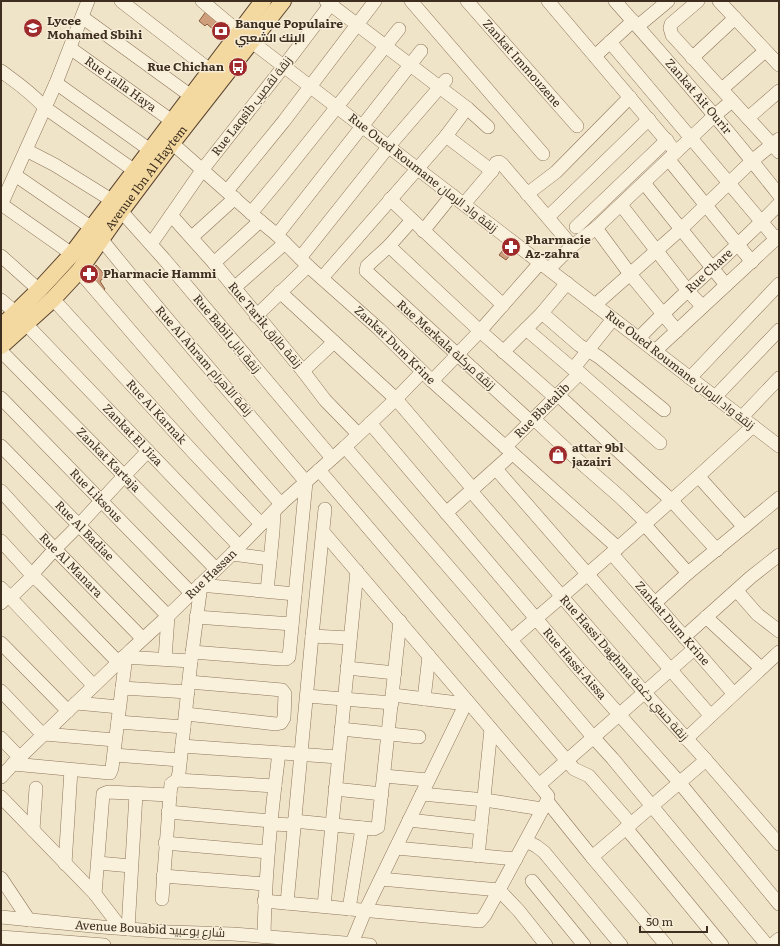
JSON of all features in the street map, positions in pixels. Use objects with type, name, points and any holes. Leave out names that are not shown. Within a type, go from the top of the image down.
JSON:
[{"type":"main road","name":"Avenue Ibn Al Haytem","points":[[117,206],[135,171],[263,1]]},
{"type":"main road","name":"Avenue Ibn Al Haytem","points":[[1,327],[21,318],[53,300],[79,271],[97,234],[117,206],[172,143],[283,1]]},
{"type":"main road","name":"Avenue Ibn Al Haytem","points":[[1,346],[39,290],[72,254],[97,234]]},
{"type":"street","points":[[72,254],[1,204],[56,83],[88,1]]},
{"type":"street","name":"Rue Oued Roumane زنقة واد الرمان","points":[[202,1],[239,32],[779,446]]},
{"type":"street","points":[[192,237],[231,195],[284,121],[375,1]]},
{"type":"street","points":[[411,1],[543,154]]},
{"type":"street","name":"Zankat Immouzene","points":[[467,1],[577,126]]},
{"type":"street","points":[[548,1],[667,140],[672,156],[705,205],[752,262]]},
{"type":"street","name":"Zankat Ait Ourir","points":[[615,1],[667,58],[752,160],[779,195]]},
{"type":"street","points":[[595,56],[610,42],[668,1]]},
{"type":"street","points":[[595,305],[681,229],[752,160],[777,145],[748,118],[674,39],[670,25],[698,1]]},
{"type":"street","points":[[719,1],[779,65]]},
{"type":"street","points":[[330,2],[410,66],[443,84],[488,128]]},
{"type":"street","name":"Rue Laqsib زنقة لقصيب","points":[[151,244],[203,169],[284,66],[330,2]]},
{"type":"street","points":[[129,3],[211,70]]},
{"type":"street","points":[[82,17],[191,96]]},
{"type":"street","points":[[692,58],[735,18]]},
{"type":"street","points":[[214,263],[255,217],[337,106],[399,29]]},
{"type":"street","points":[[610,42],[762,221],[778,237],[655,351]]},
{"type":"street","name":"Rue Lalla Haya","points":[[70,48],[172,121]]},
{"type":"street","points":[[234,288],[281,239],[363,126],[421,51]]},
{"type":"street","points":[[722,90],[765,51]]},
{"type":"street","points":[[1,71],[24,87],[44,107],[135,171]]},
{"type":"street","points":[[56,83],[150,150]]},
{"type":"street","points":[[256,316],[280,292],[304,262],[389,146],[443,84]]},
{"type":"street","points":[[748,118],[779,91]]},
{"type":"street","points":[[527,194],[556,172],[630,97]]},
{"type":"street","points":[[432,381],[503,305],[544,266],[596,228],[621,206],[715,115],[732,101]]},
{"type":"street","points":[[322,278],[446,136],[467,108]]},
{"type":"street","points":[[548,217],[649,119]]},
{"type":"street","points":[[446,136],[492,171]]},
{"type":"street","points":[[576,227],[667,140]]},
{"type":"street","name":"Zankat Dum Krine","points":[[172,143],[281,239],[615,551],[655,603],[733,693]]},
{"type":"street","name":"Rue Babil زنقة بابل","points":[[26,150],[55,165],[117,206],[151,244],[332,458]]},
{"type":"street","points":[[464,204],[492,171],[497,162],[501,163],[572,246]]},
{"type":"street","name":"Rue Al Ahram زنقة الأهرام","points":[[15,175],[97,234],[148,297],[233,394],[306,482]]},
{"type":"street","points":[[644,183],[726,285]]},
{"type":"street","points":[[423,231],[452,195]]},
{"type":"street","points":[[390,199],[503,305]]},
{"type":"street","name":"Rue Chare","points":[[639,338],[663,313],[738,245],[779,204]]},
{"type":"street","points":[[621,206],[688,291],[702,306]]},
{"type":"street","name":"Rue Tarik زنقة طارق","points":[[171,215],[214,263],[325,400],[358,434]]},
{"type":"street","points":[[412,220],[388,246],[503,352],[557,397],[671,500],[717,550]]},
{"type":"street","points":[[596,228],[630,274],[677,331]]},
{"type":"street","name":"Rue Merkala زنقة مركلة","points":[[388,246],[367,266],[366,270],[369,274],[457,355],[619,496],[645,523],[688,573]]},
{"type":"street","points":[[1,256],[39,290]]},
{"type":"street","points":[[79,271],[202,414],[278,508],[270,559],[267,592]]},
{"type":"street","points":[[503,352],[542,313],[567,283]]},
{"type":"street","points":[[690,378],[779,284]]},
{"type":"street","name":"Rue Hassi Daghma زنقة حسي دغمة","points":[[280,292],[396,399],[644,692],[706,760],[779,844]]},
{"type":"street","name":"Zankat El Jiza","points":[[1,300],[21,318],[148,452],[236,550]]},
{"type":"street","name":"Rue Al Karnak","points":[[53,300],[261,524]]},
{"type":"street","points":[[542,313],[574,341],[599,357],[664,410]]},
{"type":"street","name":"Rue Bbatalib","points":[[446,513],[496,469],[533,420],[557,397],[613,319]]},
{"type":"street","points":[[526,329],[660,444]]},
{"type":"street","points":[[715,397],[779,330]]},
{"type":"street","points":[[303,371],[334,342]]},
{"type":"street","name":"Zankat Kartaja","points":[[1,351],[216,569]]},
{"type":"street","name":"Rue Hassan","points":[[1,777],[93,685],[142,638],[168,616],[278,508],[332,458],[345,448],[422,372]]},
{"type":"street","points":[[742,417],[779,378]]},
{"type":"street","name":"Rue Liksous","points":[[1,398],[101,501],[197,588]]},
{"type":"street","name":"Rue Hassi-Aissa","points":[[370,423],[619,715],[679,782],[779,904]]},
{"type":"street","points":[[511,640],[699,477],[753,426]]},
{"type":"street","name":"Rue Al Badiae","points":[[1,446],[168,616]]},
{"type":"street","points":[[345,448],[613,759],[767,945]]},
{"type":"street","points":[[3,596],[12,596],[148,452]]},
{"type":"street","points":[[496,469],[710,715]]},
{"type":"street","points":[[319,470],[574,769],[589,776],[722,945]]},
{"type":"street","points":[[699,477],[744,527]]},
{"type":"street","points":[[1,541],[32,576],[122,658],[165,659],[192,656],[286,659],[290,654],[306,482]]},
{"type":"street","name":"Rue Al Manara","points":[[1,491],[142,638]]},
{"type":"street","points":[[655,603],[688,573],[779,498]]},
{"type":"street","points":[[287,903],[312,636],[324,533],[325,509]]},
{"type":"street","points":[[264,901],[480,921],[485,915],[526,841],[545,805],[548,796],[491,729],[466,703],[400,621],[324,533]]},
{"type":"street","points":[[236,550],[270,559]]},
{"type":"street","points":[[684,637],[779,555]]},
{"type":"street","points":[[324,906],[357,571]]},
{"type":"street","points":[[177,780],[192,656],[197,588],[295,594]]},
{"type":"street","points":[[737,591],[757,614],[779,632]]},
{"type":"street","points":[[3,596],[93,685]]},
{"type":"street","points":[[165,659],[168,616]]},
{"type":"street","points":[[196,617],[292,624]]},
{"type":"street","points":[[706,617],[761,668]]},
{"type":"street","points":[[168,812],[271,822],[332,824],[374,829],[378,826],[400,621]]},
{"type":"street","points":[[312,636],[350,638]]},
{"type":"street","points":[[1,643],[72,707],[119,707]]},
{"type":"street","points":[[539,785],[694,649]]},
{"type":"street","points":[[686,739],[733,693],[779,652]]},
{"type":"street","points":[[424,699],[429,656]]},
{"type":"street","points":[[1,738],[16,761],[71,770],[108,774],[112,770],[118,722],[122,688],[122,658]]},
{"type":"street","points":[[347,668],[395,673]]},
{"type":"street","points":[[118,722],[185,721],[276,724],[281,723],[284,718],[285,694],[282,690],[188,687],[122,688]]},
{"type":"street","points":[[1,691],[44,734],[115,740]]},
{"type":"street","points":[[307,696],[424,699],[466,703]]},
{"type":"street","points":[[352,943],[365,911],[466,703]]},
{"type":"street","points":[[341,729],[419,737]]},
{"type":"street","points":[[478,856],[491,729]]},
{"type":"street","points":[[182,746],[338,757]]},
{"type":"street","points":[[264,938],[265,884],[279,753]]},
{"type":"street","points":[[114,755],[180,760]]},
{"type":"street","points":[[592,857],[706,760]]},
{"type":"street","points":[[65,864],[71,770]]},
{"type":"street","points":[[384,776],[428,780]]},
{"type":"street","points":[[162,899],[171,784],[177,780],[275,786]]},
{"type":"street","points":[[33,830],[36,788]]},
{"type":"street","points":[[335,789],[382,794]]},
{"type":"street","points":[[95,894],[103,794],[108,792],[170,795]]},
{"type":"street","points":[[124,928],[131,866],[136,794]]},
{"type":"street","points":[[422,794],[545,805],[592,857],[666,945]]},
{"type":"street","points":[[1,797],[95,894],[124,928]]},
{"type":"street","points":[[409,820],[482,828]]},
{"type":"street","points":[[349,908],[362,828]]},
{"type":"street","points":[[526,841],[544,852],[621,945]]},
{"type":"street","points":[[166,843],[268,852]]},
{"type":"street","points":[[396,848],[516,859]]},
{"type":"street","points":[[98,863],[131,866]]},
{"type":"street","points":[[163,876],[265,884]]},
{"type":"street","points":[[1,878],[29,920]]},
{"type":"street","points":[[381,879],[499,890],[519,911],[546,945]]},
{"type":"street","points":[[532,881],[584,945]]},
{"type":"street","name":"Avenue Bouabid شارع بوعبيد","points":[[1,917],[94,927],[169,932],[234,940],[264,938],[303,939],[370,945]]},
{"type":"street","name":"Avenue Bouabid شارع بوعبيد","points":[[1,937],[104,945]]},
{"type":"street","points":[[772,945],[779,939]]},
{"type":"building","points":[[207,10],[224,24],[216,32],[207,24],[205,26],[199,21]]},
{"type":"building","points":[[507,245],[514,250],[506,260],[499,255]]},
{"type":"building","points":[[96,265],[106,276],[100,281],[105,289],[101,293],[86,275]]},
{"type":"place","name":"Lycee Mohamed Sbihi","points":[[33,28]]},
{"type":"place","name":"Banque Populaire البنك الشعبي","points":[[221,31]]},
{"type":"place","name":"Rue Chichan","points":[[238,67]]},
{"type":"place","name":"Pharmacie Az-zahra","points":[[511,247]]},
{"type":"place","name":"Pharmacie Hammi","points":[[89,274]]},
{"type":"place","name":"attar 9bl jazairi","points":[[558,455]]}]
